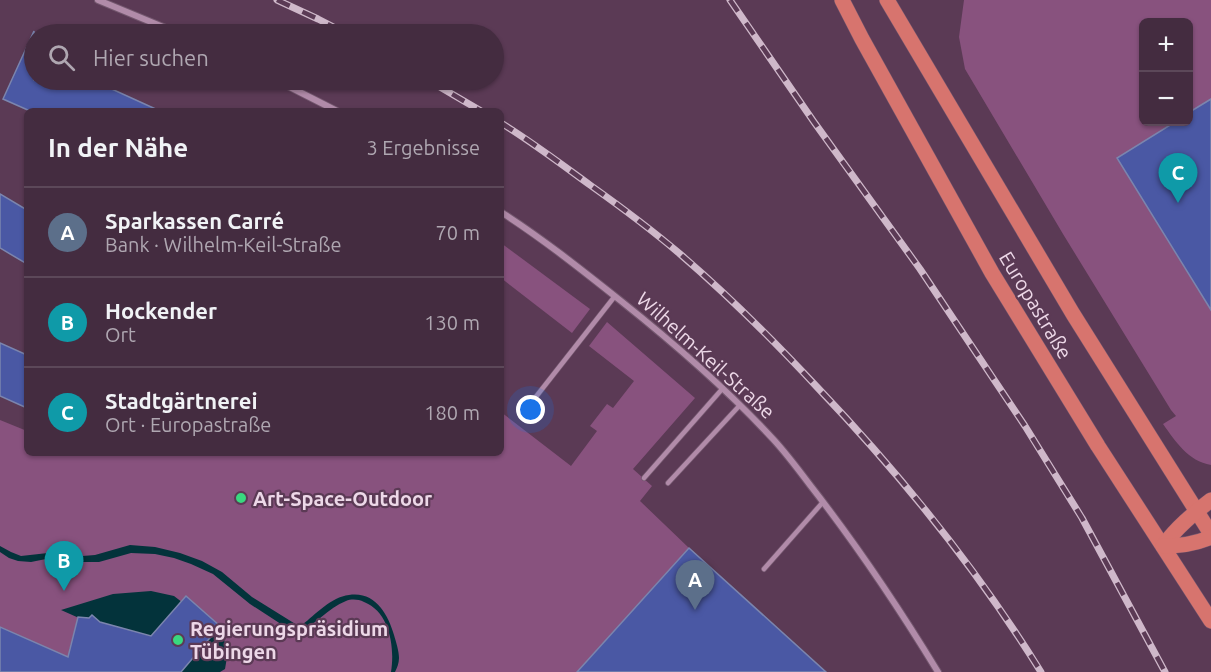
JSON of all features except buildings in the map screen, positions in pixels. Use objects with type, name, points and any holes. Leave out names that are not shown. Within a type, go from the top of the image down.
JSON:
[{"type":"main road","name":"Europastraße","points":[[842,0],[861,39],[992,273],[1098,446],[1211,621]]},
{"type":"main road","name":"Europastraße","points":[[887,0],[1073,315],[1211,536]]},
{"type":"main road","points":[[1163,546],[1173,531],[1211,500]]},
{"type":"main road","points":[[1163,546],[1197,543],[1211,536]]},
{"type":"street","points":[[98,0],[156,24]]},
{"type":"street","points":[[296,90],[331,108]]},
{"type":"street","name":"Wilhelm-Keil-Straße","points":[[504,214],[568,259],[664,335],[723,388],[774,440],[823,502],[890,596],[938,672]]},
{"type":"lane","points":[[524,412],[615,296]]},
{"type":"lane","points":[[644,478],[723,388]]},
{"type":"lane","points":[[668,483],[740,405]]},
{"type":"lane","points":[[764,569],[823,502]]},
{"type":"shaded area","points":[[964,0],[1211,0],[1211,465],[1189,455],[1163,424],[1176,416],[1063,234],[965,69],[959,37]]},
{"type":"shaded area","points":[[504,245],[590,309],[572,333],[504,280]]},
{"type":"shaded area","points":[[607,322],[695,398],[633,469],[652,486],[640,501],[689,548],[577,672],[181,672],[220,626],[186,596],[129,661],[78,617],[69,651],[72,659],[0,627],[0,420],[24,430],[24,456],[504,456],[504,414],[571,466],[597,431],[590,426],[607,404],[613,408],[634,381],[589,346]]},
{"type":"shaded area","points":[[130,545],[155,547],[202,561],[222,572],[252,597],[297,625],[302,625],[342,596],[358,595],[373,600],[384,612],[391,627],[399,655],[396,670],[391,672],[391,642],[385,622],[373,607],[359,600],[350,600],[340,604],[298,632],[287,628],[250,604],[213,574],[174,558],[131,553],[99,562],[46,559],[31,562],[18,561],[0,552],[0,546],[21,556],[48,553],[70,557],[95,555]]},
{"type":"shaded area","points":[[151,591],[174,596],[221,632],[228,651],[225,669],[220,672],[98,672],[79,618],[61,610],[113,594]]},
{"type":"railway","points":[[277,0],[328,24]]},
{"type":"railway","points":[[730,0],[920,269],[1025,426],[1082,518],[1165,672]]},
{"type":"railway","points":[[445,90],[476,108]]},
{"type":"railway","points":[[504,125],[625,210],[680,254],[751,319],[848,420],[908,489],[991,596],[1041,672]]},
{"type":"place","name":"Stadtgärtnerei","points":[[1178,203]]},
{"type":"place","name":"Art-Space-Outdoor","points":[[241,498]]},
{"type":"place","name":"Hockender","points":[[64,591]]},
{"type":"place","name":"Sparkassen Carré","points":[[695,610]]},
{"type":"place","name":"Regierungspräsidium Tübingen","points":[[178,640]]}]
